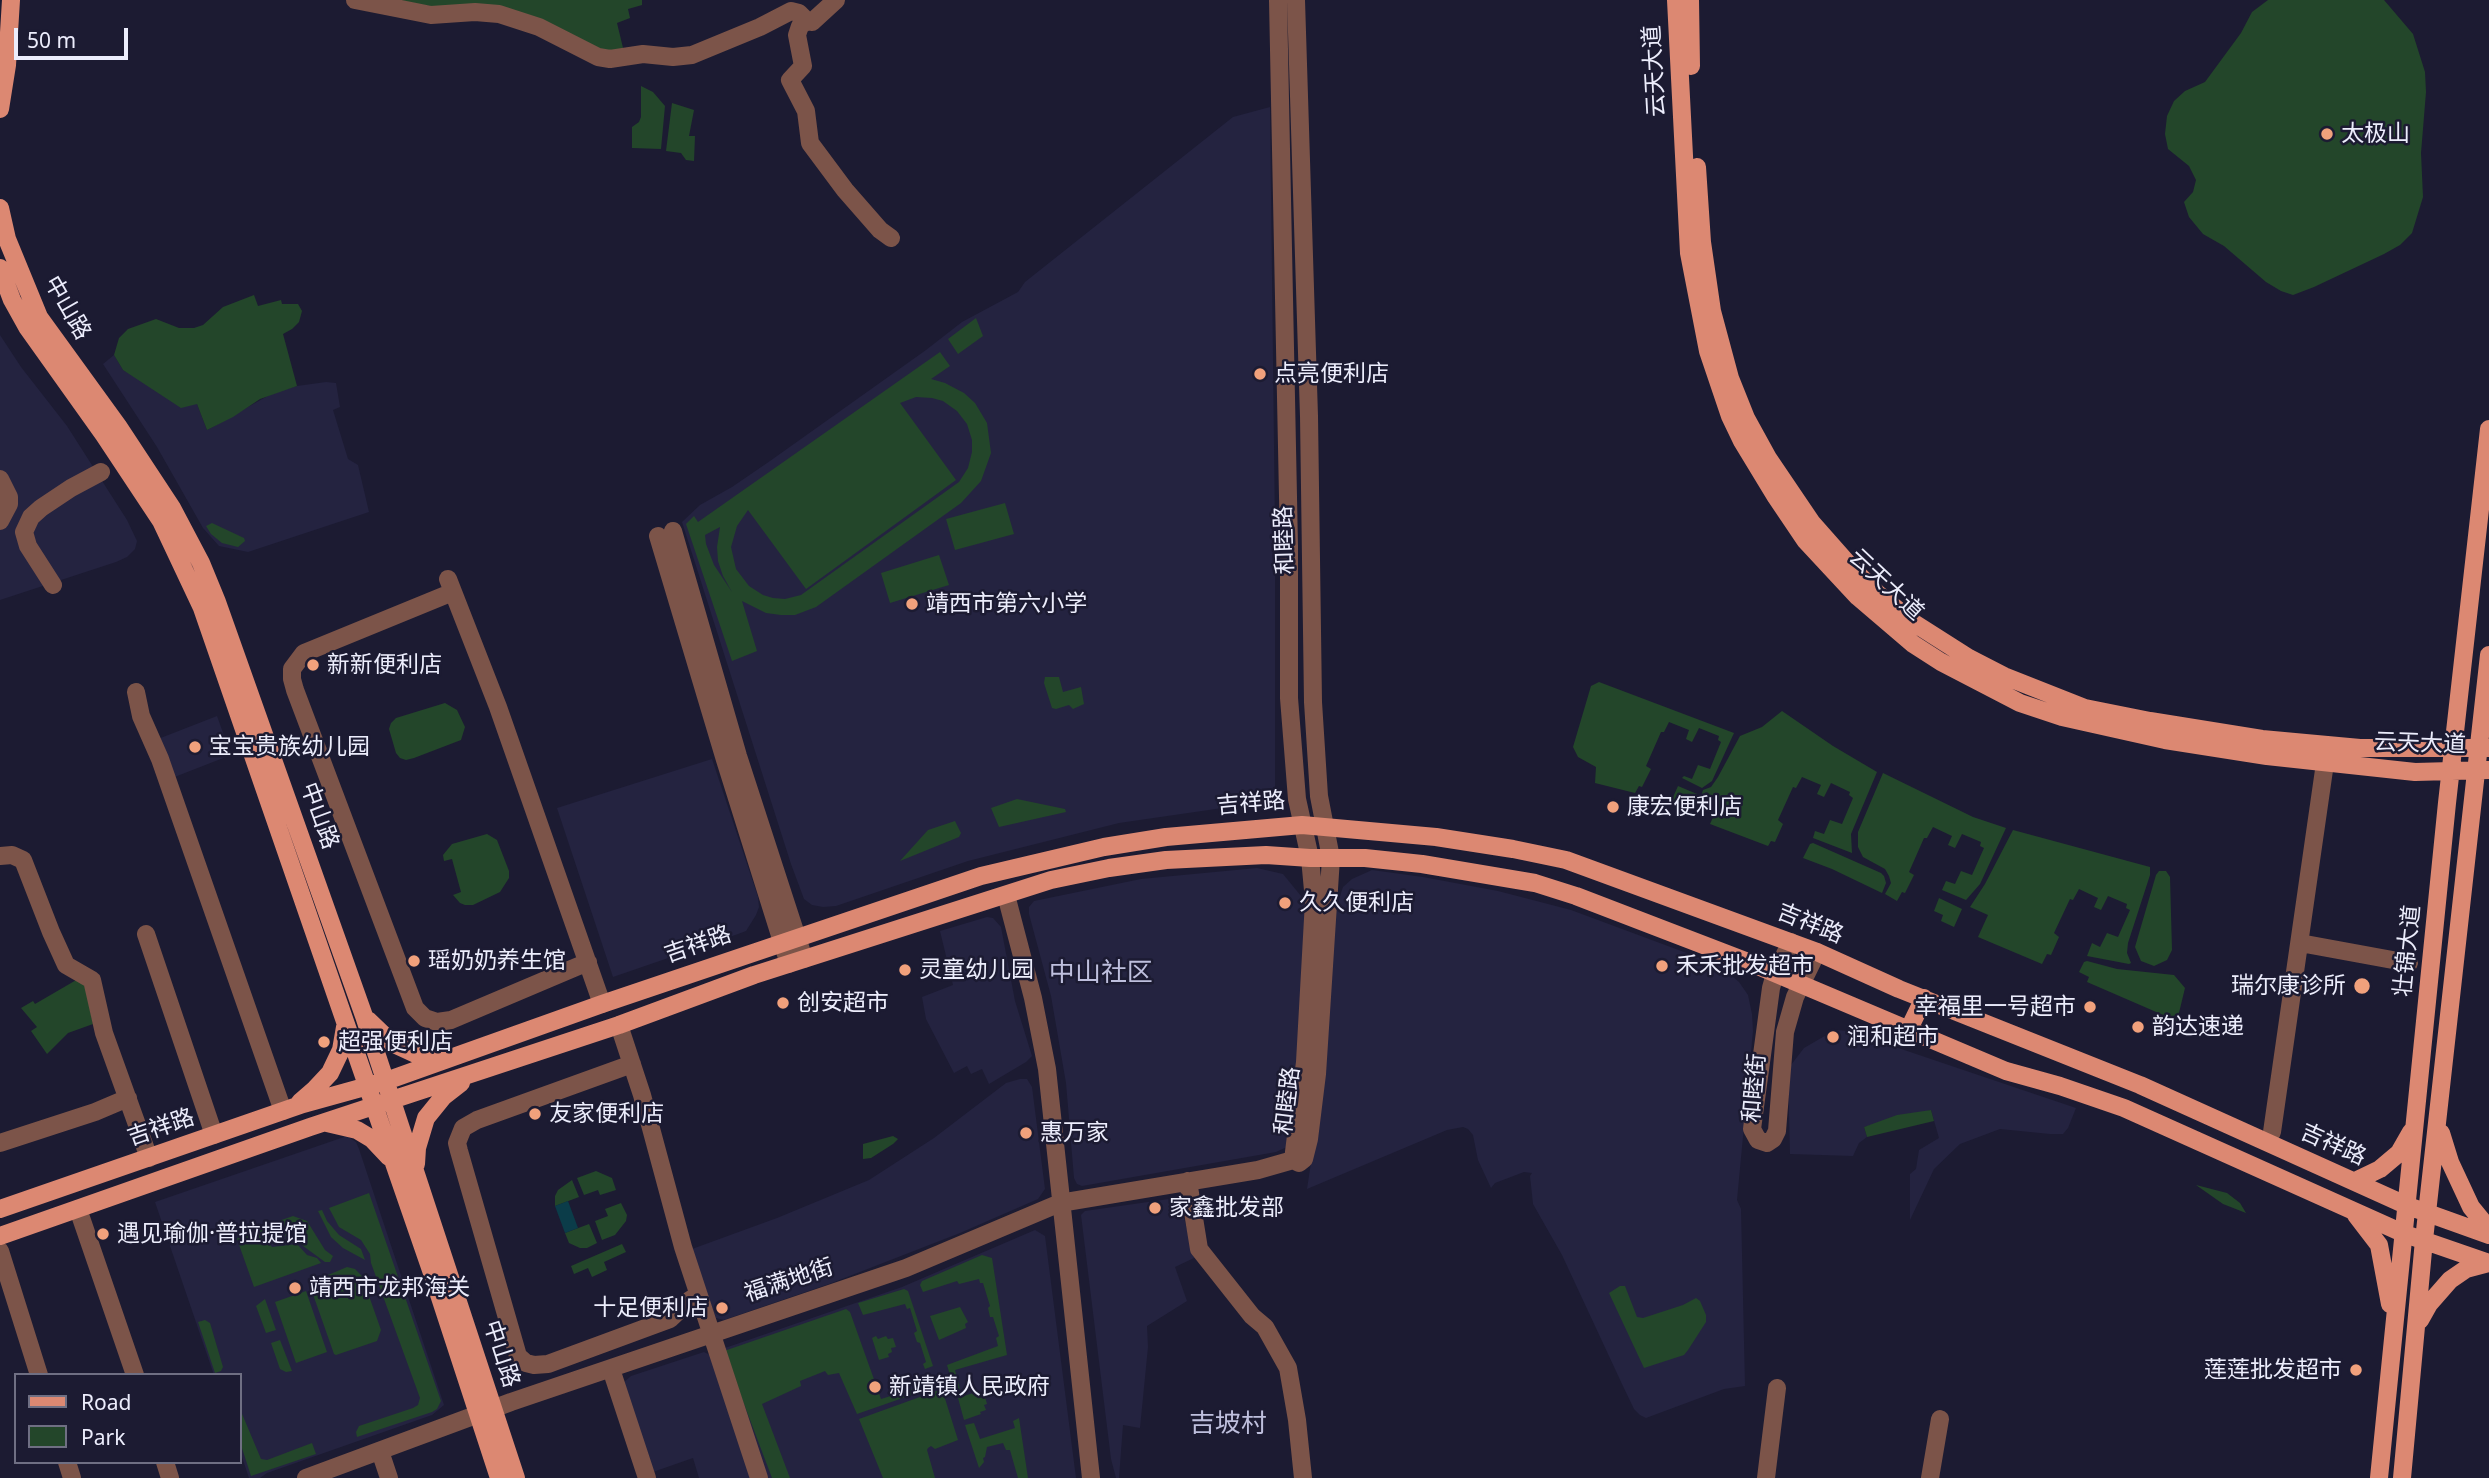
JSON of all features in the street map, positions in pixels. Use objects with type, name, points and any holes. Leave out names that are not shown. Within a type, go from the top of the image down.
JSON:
[{"type":"main road","points":[[0,109],[7,65],[11,0]]},
{"type":"main road","name":"云天大道","points":[[1676,0],[1689,253],[1708,351],[1730,416],[1776,497],[1805,540],[1858,597],[1913,644],[1941,662],[1992,690],[2062,718],[2165,740],[2267,756],[2415,772],[2482,771]]},
{"type":"main road","name":"云天大道","points":[[1690,0],[1691,74],[1701,231],[1712,311],[1724,358],[1746,418],[1768,458],[1802,510],[1878,594],[1914,623],[1969,658],[2018,683],[2085,708],[2253,738],[2360,748],[2483,748]]},
{"type":"main road","name":"中山路","points":[[0,208],[7,239],[39,317],[145,467],[201,563],[364,1016],[416,1171],[486,1412],[499,1478]]},
{"type":"main road","name":"中山路","points":[[0,268],[12,300],[27,327],[161,521],[182,562],[215,643],[396,1168],[486,1412],[516,1478]]},
{"type":"main road","name":"壮锦大道","points":[[2379,1478],[2451,771],[2489,429]]},
{"type":"main road","name":"壮锦大道","points":[[2402,1478],[2424,1240],[2482,771],[2489,655]]},
{"type":"main road","name":"吉祥路","points":[[0,1209],[287,1110],[386,1082],[603,1004],[957,885],[1104,847],[1166,837],[1323,825],[1513,849],[1566,860],[1817,952],[2140,1085],[2408,1206],[2489,1232]]},
{"type":"main road","name":"吉祥路","points":[[0,1236],[797,962],[1067,876],[1166,860],[1266,855],[1365,858],[1422,864],[1535,883],[1576,896],[1775,974],[2006,1071],[2124,1108],[2405,1234],[2489,1263]]},
{"type":"main road","points":[[1009,870],[1011,894]]},
{"type":"main road","points":[[957,885],[968,908]]},
{"type":"main road","points":[[1908,1031],[1924,998]]},
{"type":"main road","points":[[364,1016],[398,1046],[418,1055],[446,1061]]},
{"type":"main road","points":[[287,1110],[316,1089],[330,1073],[341,1049],[346,1023]]},
{"type":"main road","points":[[416,1171],[417,1148],[426,1118],[443,1097],[482,1070]]},
{"type":"main road","points":[[2439,1118],[2456,1176],[2471,1207],[2489,1232]]},
{"type":"main road","points":[[2355,1181],[2380,1169],[2399,1153],[2416,1122]]},
{"type":"main road","points":[[323,1123],[348,1127],[365,1134],[396,1168]]},
{"type":"main road","points":[[2351,1210],[2362,1220],[2379,1245],[2394,1326]]},
{"type":"main road","points":[[2417,1326],[2429,1304],[2450,1280],[2466,1269],[2489,1263]]},
{"type":"street","points":[[355,0],[437,16],[475,12],[499,14],[539,27],[598,57],[610,59],[643,54],[673,57],[692,55],[760,27],[791,10],[807,21]]},
{"type":"street","points":[[836,0],[816,19],[800,26],[797,36],[803,66],[790,80],[806,111],[810,143],[845,190],[880,230],[891,237]]},
{"type":"street","name":"和睦路","points":[[1278,0],[1289,547],[1289,698],[1293,758],[1302,825],[1310,858],[1313,914],[1305,1062],[1293,1160],[1299,1163],[1304,1159],[1309,1139],[1317,1074],[1331,858],[1323,825],[1313,702],[1296,0]]},
{"type":"street","points":[[0,480],[9,497],[9,504],[0,522],[27,524],[54,499],[101,472]]},
{"type":"street","points":[[9,504],[27,524],[28,546],[53,585]]},
{"type":"street","points":[[666,533],[738,756],[797,962]]},
{"type":"street","points":[[588,962],[451,1020],[437,1022],[425,1018],[415,1008],[295,690],[292,669],[304,653],[451,586],[498,707],[603,1004]]},
{"type":"street","points":[[136,692],[141,716],[160,759],[287,1110]]},
{"type":"street","points":[[2272,1132],[2324,770]]},
{"type":"street","points":[[0,856],[12,855],[23,860],[66,965],[92,980],[104,1033],[149,1158]]},
{"type":"street","points":[[1011,894],[1047,1069],[1091,1478]]},
{"type":"street","points":[[146,934],[214,1135]]},
{"type":"street","name":"和睦街","points":[[1791,942],[1775,974],[1765,1025],[1752,1129],[1758,1140],[1767,1143],[1777,1131],[1785,1032],[1796,997],[1817,952]]},
{"type":"street","points":[[2300,943],[2409,962]]},
{"type":"street","points":[[619,1025],[710,1334],[759,1478]]},
{"type":"street","points":[[632,1064],[470,1123],[463,1128],[459,1136],[459,1151],[518,1356],[526,1363],[548,1364],[670,1319],[698,1295]]},
{"type":"street","points":[[0,1143],[95,1112],[128,1098]]},
{"type":"street","name":"福满地街","points":[[306,1478],[486,1412],[906,1268],[1060,1203],[1258,1170],[1293,1160]]},
{"type":"street","points":[[1188,1181],[1199,1249],[1252,1316],[1265,1327],[1288,1368],[1303,1478]]},
{"type":"street","points":[[78,1209],[134,1373]]},
{"type":"street","points":[[0,1251],[39,1373]]},
{"type":"street","points":[[611,1369],[647,1478]]},
{"type":"street","points":[[1766,1478],[1777,1388]]},
{"type":"street","points":[[1930,1478],[1940,1419]]},
{"type":"street","points":[[380,1451],[389,1478]]},
{"type":"shaded area","name":"靖西市第六小学","points":[[1270,107],[1275,791],[1268,799],[1257,803],[1119,823],[968,861],[836,906],[812,905],[804,899],[791,864],[682,522],[700,505],[770,461],[962,322],[1018,292],[1025,282],[1233,117]]},
{"type":"shaded area","points":[[0,335],[67,426],[127,520],[137,541],[135,549],[127,557],[116,562],[0,600]]},
{"type":"shaded area","points":[[114,355],[123,370],[197,404],[207,430],[273,393],[297,386],[336,383],[340,407],[333,410],[348,459],[358,465],[369,512],[248,552],[219,546],[203,528],[157,447],[103,364]]},
{"type":"shaded area","name":"宝宝贵族幼儿园","points":[[217,716],[231,755],[172,778],[158,739]]},
{"type":"shaded area","points":[[712,759],[758,897],[756,915],[746,931],[613,977],[557,808]]},
{"type":"shaded area","points":[[1257,868],[1283,874],[1301,896],[1305,906],[1301,1045],[1289,1146],[1276,1152],[1082,1186],[1077,1184],[1074,1178],[1066,1083],[1051,996],[1029,907],[1034,901],[1141,879]]},
{"type":"shaded area","points":[[1372,870],[1498,891],[1571,910],[1719,965],[1739,982],[1748,995],[1753,1031],[1737,1200],[1741,1209],[1745,1386],[1724,1389],[1646,1418],[1640,1415],[1634,1409],[1562,1255],[1533,1204],[1532,1173],[1524,1172],[1495,1183],[1491,1188],[1478,1160],[1473,1135],[1468,1129],[1463,1127],[1447,1130],[1307,1189],[1323,1083],[1336,908],[1343,887],[1352,879]]},
{"type":"shaded area","points":[[987,917],[993,918],[1001,927],[1015,1001],[1032,1056],[989,1084],[982,1069],[971,1074],[967,1066],[954,1073],[926,1019],[922,997],[953,985],[940,931]]},
{"type":"shaded area","points":[[1835,1030],[1848,1031],[2076,1108],[2063,1134],[2000,1129],[1960,1144],[1934,1169],[1910,1220],[1910,1174],[1916,1169],[1919,1150],[1939,1138],[1931,1110],[1864,1127],[1867,1137],[1859,1143],[1853,1156],[1790,1154],[1788,1076],[1791,1065],[1804,1048]]},
{"type":"shaded area","points":[[1027,1079],[1032,1087],[1045,1189],[1038,1199],[960,1233],[829,1284],[724,1320],[716,1318],[692,1249],[869,1180],[934,1138],[1006,1083]]},
{"type":"shaded area","name":"靖西市龙邦海关","points":[[347,1136],[356,1142],[444,1405],[432,1415],[267,1473],[260,1478],[249,1478],[242,1457],[242,1373],[213,1373],[155,1202]]},
{"type":"shaded area","points":[[1176,1198],[1180,1201],[1194,1258],[1175,1267],[1187,1301],[1147,1326],[1148,1347],[1140,1428],[1123,1425],[1119,1478],[1116,1478],[1111,1459],[1081,1215],[1085,1211]]},
{"type":"shaded area","name":"新靖镇人民政府","points":[[1035,1230],[1045,1236],[1076,1478],[768,1478],[722,1354],[725,1348],[902,1287]]},
{"type":"shaded area","points":[[704,1352],[710,1355],[753,1478],[699,1478],[693,1458],[650,1473],[623,1383],[631,1376]]},
{"type":"green space","points":[[373,0],[642,0],[642,5],[628,9],[630,18],[617,23],[624,52],[617,55],[440,7]]},
{"type":"green space","points":[[2268,0],[2384,0],[2413,34],[2425,72],[2421,153],[2423,197],[2412,233],[2400,245],[2384,254],[2293,295],[2266,282],[2224,246],[2203,234],[2189,217],[2184,202],[2193,192],[2196,180],[2189,166],[2168,149],[2165,134],[2167,116],[2174,101],[2185,91],[2205,82],[2241,33],[2252,12]]},
{"type":"green space","points":[[641,86],[653,92],[665,106],[661,149],[632,148],[632,127],[641,117]]},
{"type":"green space","points":[[672,103],[694,110],[689,136],[695,136],[694,161],[686,160],[681,153],[666,151]]},
{"type":"green space","points":[[254,295],[258,306],[281,300],[282,304],[298,304],[302,311],[299,322],[283,334],[297,386],[260,399],[207,430],[197,404],[181,408],[123,370],[114,355],[119,338],[128,329],[156,319],[179,328],[194,328],[203,325],[223,307]]},
{"type":"green space","points":[[976,318],[983,336],[958,354],[948,339]]},
{"type":"green space","points":[[940,352],[950,366],[931,379],[964,393],[975,403],[987,423],[991,453],[981,481],[961,503],[816,607],[795,615],[781,615],[766,613],[742,601],[757,651],[732,661],[686,524],[694,516],[698,522]],"holes":[[[916,397],[943,401],[957,411],[967,424],[972,440],[972,452],[968,468],[959,482],[801,595],[785,599],[773,598],[749,586],[736,569],[731,547],[737,526],[748,510],[806,589],[956,480],[900,403]],[[720,527],[718,561],[732,592],[714,565],[706,544],[705,535]]]},
{"type":"green space","points":[[1005,503],[1014,534],[955,550],[946,519]]},
{"type":"green space","points":[[212,523],[244,538],[245,541],[238,547],[222,543],[206,526]]},
{"type":"green space","points":[[939,555],[949,585],[890,603],[881,573]]},
{"type":"green space","points":[[1045,677],[1059,677],[1063,692],[1081,687],[1084,704],[1073,709],[1069,705],[1052,708],[1044,683]]},
{"type":"green space","points":[[1599,682],[1734,733],[1712,781],[1702,788],[1682,778],[1684,776],[1692,779],[1698,765],[1710,769],[1721,742],[1718,740],[1719,736],[1699,728],[1692,742],[1686,739],[1689,730],[1669,722],[1664,732],[1661,732],[1646,766],[1651,769],[1642,787],[1639,786],[1635,793],[1595,783],[1596,767],[1578,757],[1573,747],[1591,686]]},
{"type":"green space","points":[[445,703],[457,710],[465,727],[461,740],[414,758],[400,758],[389,729],[391,723],[396,718]]},
{"type":"green space","points":[[1782,711],[1877,772],[1851,834],[1852,853],[1813,838],[1815,831],[1824,834],[1830,820],[1842,824],[1853,798],[1849,795],[1850,792],[1831,783],[1824,797],[1817,794],[1821,785],[1802,777],[1796,788],[1793,787],[1778,820],[1783,824],[1775,842],[1771,841],[1768,846],[1710,824],[1719,804],[1701,796],[1703,790],[1711,787],[1718,777],[1740,736],[1762,727]]},
{"type":"green space","points":[[1883,773],[1973,817],[2006,828],[1980,884],[1966,900],[1942,890],[1946,881],[1955,884],[1961,871],[1972,875],[1984,848],[1980,846],[1981,842],[1962,834],[1955,848],[1948,845],[1952,836],[1933,827],[1927,838],[1924,838],[1909,872],[1914,875],[1905,893],[1902,892],[1897,901],[1885,894],[1891,883],[1885,869],[1863,857],[1858,847],[1858,832]]},
{"type":"green space","points":[[1678,786],[1697,794],[1688,815],[1670,804]]},
{"type":"green space","points":[[1017,799],[1065,809],[1066,812],[999,827],[991,808]]},
{"type":"green space","points":[[955,821],[961,833],[959,837],[900,861],[928,830]]},
{"type":"green space","points":[[2013,830],[2150,867],[2150,875],[2128,943],[2127,953],[2131,963],[2087,956],[2092,943],[2100,947],[2107,933],[2118,937],[2130,910],[2126,908],[2127,904],[2108,896],[2101,910],[2094,907],[2098,898],[2079,889],[2073,900],[2070,899],[2054,933],[2059,937],[2051,955],[2047,954],[2042,964],[1978,937],[1988,915],[1970,907]]},
{"type":"green space","points":[[487,834],[497,840],[509,871],[509,878],[500,892],[473,905],[465,905],[453,895],[461,892],[452,859],[444,861],[443,855],[452,844]]},
{"type":"green space","points":[[1813,843],[1881,873],[1886,883],[1882,893],[1803,858]]},
{"type":"green space","points":[[2159,871],[2166,871],[2170,877],[2172,950],[2167,960],[2154,966],[2141,961],[2135,947]]},
{"type":"green space","points":[[1939,898],[1962,909],[1954,927],[1941,921],[1943,915],[1934,911]]},
{"type":"green space","points":[[2087,961],[2117,969],[2174,975],[2185,988],[2177,1021],[2087,982],[2089,977],[2079,972]]},
{"type":"green space","points":[[78,979],[84,980],[93,1024],[68,1033],[47,1054],[31,1031],[37,1027],[21,1008],[33,1001],[35,1004]]},
{"type":"green space","points":[[1931,1110],[1934,1121],[1867,1137],[1864,1127],[1897,1115]]},
{"type":"green space","points":[[893,1136],[898,1139],[893,1144],[871,1158],[863,1159],[863,1144]]},
{"type":"green space","points":[[596,1171],[612,1178],[616,1190],[600,1195],[598,1190],[584,1195],[577,1178]]},
{"type":"green space","points":[[572,1180],[579,1197],[555,1206],[558,1190]]},
{"type":"green space","points":[[2196,1185],[2227,1193],[2240,1203],[2246,1213],[2223,1204]]},
{"type":"green space","points":[[369,1193],[441,1401],[432,1412],[357,1437],[359,1426],[413,1408],[418,1405],[420,1398],[370,1254],[361,1240],[339,1227],[329,1208]]},
{"type":"green space","points":[[621,1203],[627,1215],[626,1221],[615,1235],[602,1240],[595,1221],[608,1216],[605,1209]]},
{"type":"green space","points":[[322,1210],[339,1235],[361,1249],[365,1260],[343,1248],[331,1237],[318,1211]]},
{"type":"green space","points":[[293,1216],[307,1221],[325,1250],[333,1256],[330,1262],[325,1262],[299,1243],[285,1243],[283,1232],[277,1229],[270,1232],[264,1226]]},
{"type":"green space","points":[[589,1224],[597,1243],[580,1248],[569,1243],[565,1233]]},
{"type":"green space","points":[[260,1227],[269,1234],[268,1242],[272,1247],[297,1244],[307,1255],[317,1258],[321,1263],[254,1287],[237,1239],[241,1233]]},
{"type":"green space","points":[[622,1244],[626,1252],[604,1262],[607,1270],[592,1277],[588,1268],[574,1274],[571,1266]]},
{"type":"green space","points":[[982,1255],[992,1258],[1007,1355],[955,1370],[960,1389],[955,1392],[947,1365],[998,1346],[996,1338],[999,1336],[993,1317],[990,1317],[990,1306],[983,1283],[980,1283],[979,1279],[959,1284],[957,1281],[923,1292],[920,1285],[922,1281]]},
{"type":"green space","points":[[347,1267],[355,1269],[362,1276],[381,1330],[377,1341],[336,1355],[309,1283]]},
{"type":"green space","points":[[1625,1286],[1637,1317],[1643,1318],[1696,1298],[1700,1301],[1706,1322],[1684,1355],[1644,1368],[1609,1293]]},
{"type":"green space","points":[[904,1289],[908,1291],[933,1366],[925,1369],[923,1364],[926,1362],[914,1333],[917,1331],[910,1308],[907,1309],[905,1304],[863,1315],[858,1303]]},
{"type":"green space","points":[[306,1291],[327,1352],[296,1363],[275,1302]]},
{"type":"green space","points":[[265,1299],[276,1330],[266,1333],[256,1306]]},
{"type":"green space","points":[[960,1307],[968,1322],[965,1324],[966,1328],[939,1340],[930,1316]]},
{"type":"green space","points":[[846,1309],[850,1312],[881,1399],[936,1382],[940,1385],[857,1414],[839,1373],[828,1375],[825,1371],[800,1381],[801,1386],[762,1404],[790,1478],[772,1478],[724,1351]]},
{"type":"green space","points":[[205,1320],[210,1323],[223,1367],[215,1373],[198,1322]]},
{"type":"green space","points":[[876,1336],[878,1339],[886,1336],[888,1339],[893,1338],[896,1347],[891,1348],[889,1357],[879,1360],[872,1338]]},
{"type":"green space","points":[[280,1340],[292,1371],[280,1369],[271,1343]]},
{"type":"green space","points":[[942,1389],[958,1440],[935,1449],[931,1446],[928,1448],[935,1478],[883,1478],[859,1419]]},
{"type":"green space","points":[[973,1393],[979,1394],[981,1398],[985,1397],[986,1410],[964,1420],[958,1398]]},
{"type":"green space","points":[[242,1414],[261,1459],[267,1460],[312,1443],[316,1454],[251,1476],[242,1448]]},
{"type":"green space","points":[[1019,1418],[1028,1478],[1018,1478],[1010,1450],[1006,1450],[1003,1443],[987,1447],[984,1462],[979,1468],[965,1425],[974,1423],[980,1439],[1015,1428],[1013,1421]]},
{"type":"water","points":[[568,1201],[578,1228],[565,1233],[555,1206]]},
{"type":"place","name":"太极山","points":[[2327,134]]},
{"type":"place","name":"点亮便利店","points":[[1260,374]]},
{"type":"place","name":"靖西市第六小学","points":[[912,604]]},
{"type":"place","name":"新新便利店","points":[[313,665]]},
{"type":"place","name":"宝宝贵族幼儿园","points":[[195,747]]},
{"type":"place","name":"康宏便利店","points":[[1613,807]]},
{"type":"place","name":"久久便利店","points":[[1285,903]]},
{"type":"place","name":"瑶奶奶养生馆","points":[[414,961]]},
{"type":"place","name":"禾禾批发超市","points":[[1662,966]]},
{"type":"place","name":"灵童幼儿园","points":[[905,970]]},
{"type":"place","name":"瑞尔康诊所","points":[[2362,986]]},
{"type":"place","name":"创安超市","points":[[783,1003]]},
{"type":"place","name":"幸福里一号超市","points":[[2090,1007]]},
{"type":"place","name":"韵达速递","points":[[2138,1027]]},
{"type":"place","name":"润和超市","points":[[1833,1037]]},
{"type":"place","name":"超强便利店","points":[[324,1042]]},
{"type":"place","name":"友家便利店","points":[[535,1114]]},
{"type":"place","name":"惠万家","points":[[1026,1133]]},
{"type":"place","name":"家鑫批发部","points":[[1155,1208]]},
{"type":"place","name":"遇见瑜伽·普拉提馆","points":[[103,1234]]},
{"type":"place","name":"靖西市龙邦海关","points":[[295,1288]]},
{"type":"place","name":"十足便利店","points":[[722,1308]]},
{"type":"place","name":"莲莲批发超市","points":[[2356,1370]]},
{"type":"place","name":"新靖镇人民政府","points":[[875,1387]]},
{"type":"district","name":"中山社区","points":[[1101,974]]},
{"type":"district","name":"吉坡村","points":[[1228,1425]]}]
